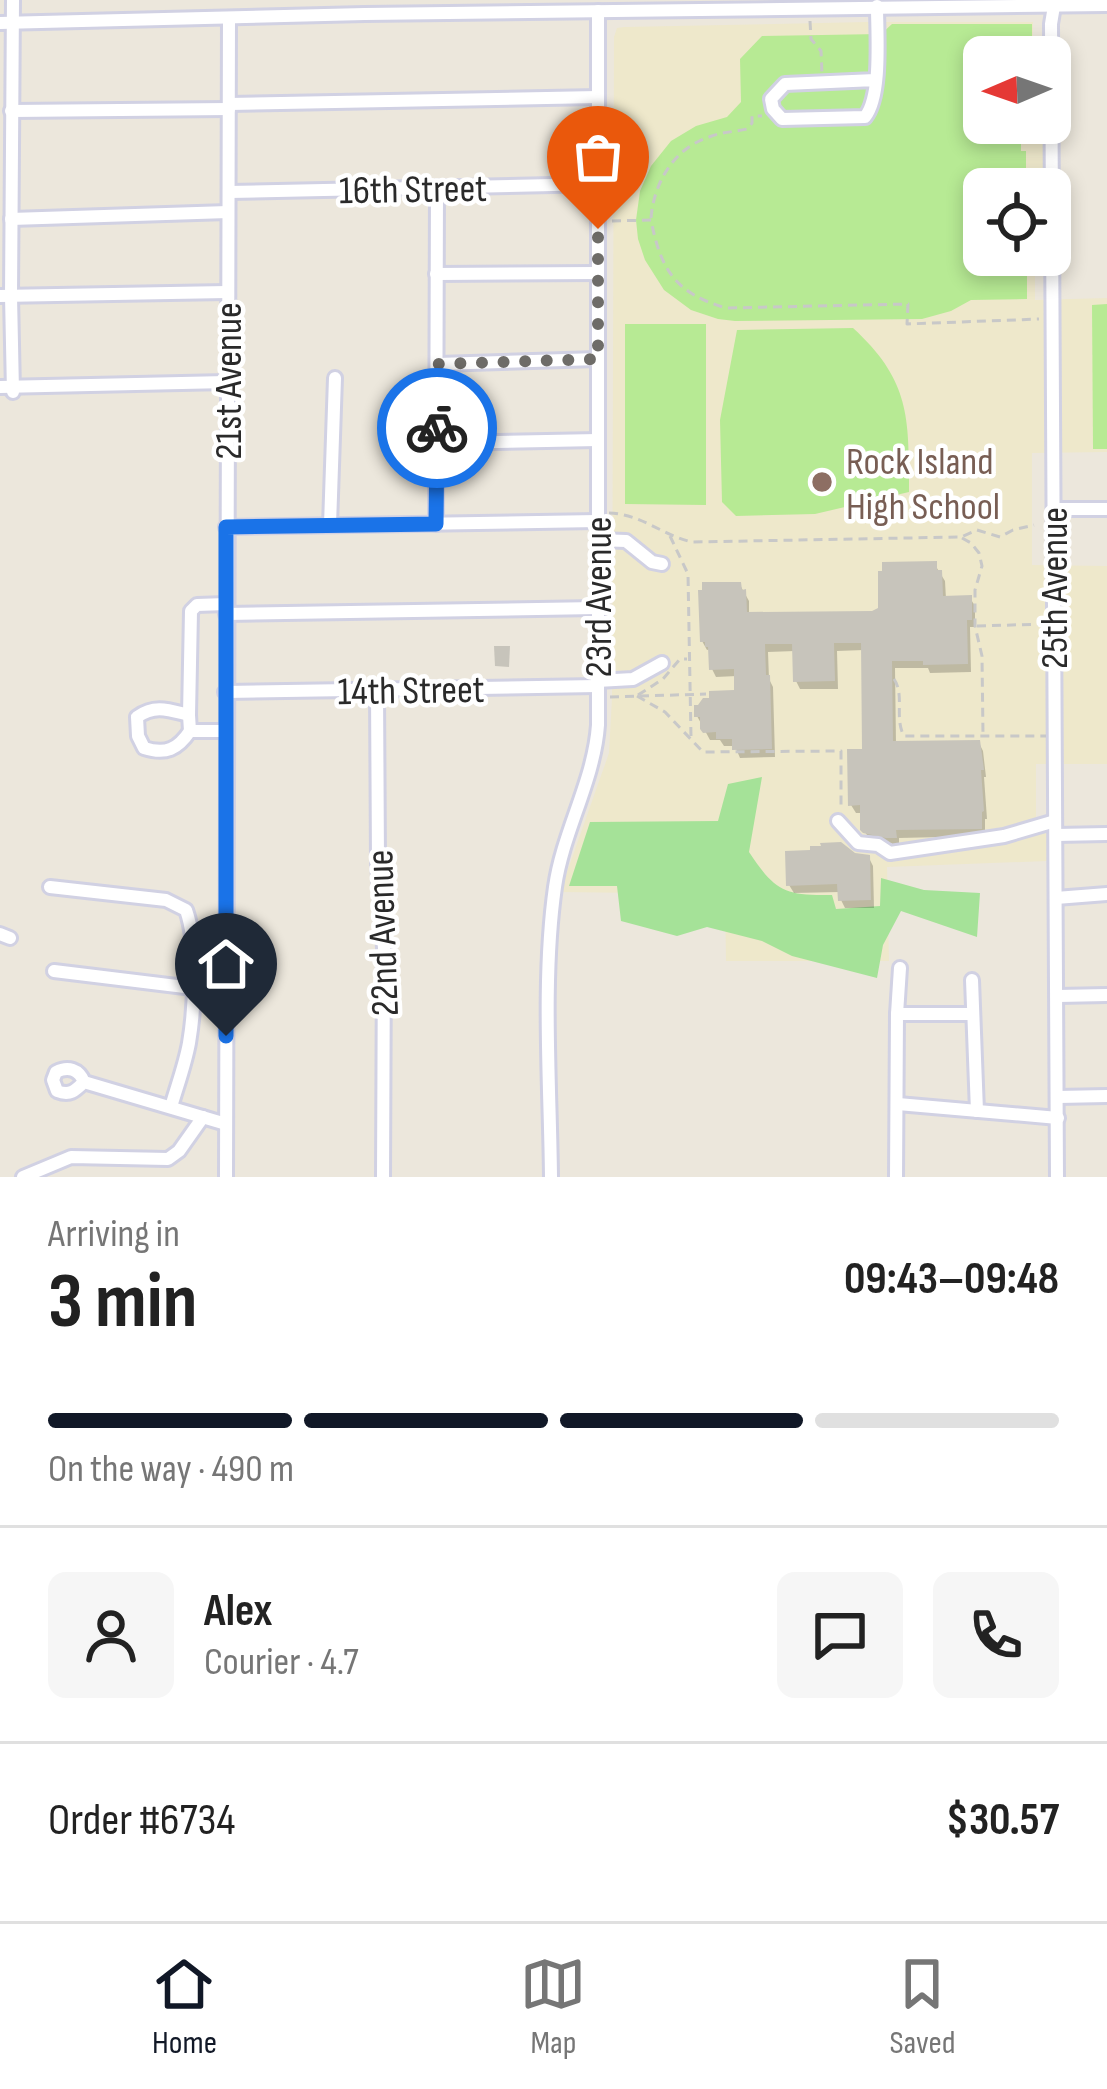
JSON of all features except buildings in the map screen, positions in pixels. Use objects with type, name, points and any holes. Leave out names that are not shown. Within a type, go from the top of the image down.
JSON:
[{"type":"street","points":[[13,0],[6,23],[11,111],[5,296],[9,388],[227,382]]},
{"type":"street","name":"25th Avenue","points":[[1054,2],[1058,1177]]},
{"type":"street","points":[[6,23],[598,11],[674,5],[1107,4]]},
{"type":"street","points":[[875,80],[785,84],[771,99],[782,119],[865,116],[871,111],[875,80],[877,6]]},
{"type":"street","name":"23rd Avenue","points":[[551,1177],[553,905],[557,872],[596,752],[598,540],[603,517],[598,440],[598,11]]},
{"type":"street","name":"21st Avenue","points":[[226,1177],[229,18]]},
{"type":"street","points":[[11,111],[598,97]]},
{"type":"street","name":"16th Street","points":[[229,192],[598,184]]},
{"type":"street","points":[[436,524],[437,188]]},
{"type":"street","points":[[11,219],[228,212]]},
{"type":"street","points":[[436,274],[598,273]]},
{"type":"street","points":[[5,296],[227,292]]},
{"type":"street","points":[[438,364],[598,359]]},
{"type":"street","points":[[330,525],[334,378]]},
{"type":"street","points":[[437,443],[598,440]]},
{"type":"street","points":[[1054,509],[1107,509]]},
{"type":"street","points":[[226,527],[603,517]]},
{"type":"street","points":[[598,540],[626,541],[652,562],[662,564]]},
{"type":"street","points":[[189,715],[165,708],[147,710],[137,717],[144,748],[166,752],[180,746],[190,731],[190,611],[197,605],[226,609],[597,608]]},
{"type":"street","name":"14th Street","points":[[225,692],[597,683],[633,679],[662,663]]},
{"type":"street","name":"22nd Avenue","points":[[377,690],[384,948],[383,1177]]},
{"type":"street","points":[[190,731],[226,730]]},
{"type":"street","points":[[838,821],[858,843],[878,845],[890,853],[1056,828],[1107,834]]},
{"type":"street","points":[[50,887],[166,899],[186,910],[193,988],[189,1044],[171,1107]]},
{"type":"street","points":[[1056,898],[1107,893]]},
{"type":"street","points":[[896,1177],[900,968]]},
{"type":"street","points":[[54,971],[193,988]]},
{"type":"street","points":[[972,980],[977,1112]]},
{"type":"street","points":[[1058,995],[1107,995]]},
{"type":"street","points":[[897,1014],[973,1014]]},
{"type":"street","points":[[84,1082],[226,1124]]},
{"type":"street","points":[[1058,1097],[1107,1096]]},
{"type":"street","points":[[898,1104],[1058,1118]]},
{"type":"street","points":[[23,1177],[71,1157],[168,1159],[203,1117]]},
{"type":"path","points":[[810,21],[811,39],[821,51],[822,82]]},
{"type":"path","points":[[764,116],[752,116],[747,130],[706,137],[675,158],[656,189],[650,220],[661,262],[676,281],[701,299],[726,308],[908,304],[907,324],[1053,318]]},
{"type":"path","points":[[612,220],[650,220]]},
{"type":"path","points":[[603,517],[634,516],[692,542],[961,537],[977,530],[1000,537],[1034,525]]},
{"type":"path","points":[[670,535],[688,574],[691,740]]},
{"type":"path","points":[[961,537],[979,554],[982,566],[975,626],[982,656],[982,736]]},
{"type":"path","points":[[975,626],[1053,623]]},
{"type":"path","points":[[894,679],[899,686],[898,724],[904,736],[1053,736]]},
{"type":"path","points":[[608,697],[706,694]]},
{"type":"path","points":[[637,696],[665,712],[703,752],[841,751],[838,821]]},
{"type":"shaded area","name":"Rock Island High School","points":[[1033,22],[1033,36],[963,36],[963,144],[1043,144],[1043,168],[963,168],[963,276],[1035,276],[1035,300],[1107,298],[1107,452],[1032,453],[1032,565],[1107,566],[1107,764],[1036,764],[1036,820],[1049,835],[1047,861],[887,867],[889,961],[726,961],[725,894],[560,892],[609,753],[614,37],[617,28]]},
{"type":"green space","points":[[892,24],[1032,24],[1032,36],[963,36],[963,144],[1021,144],[1026,168],[963,168],[963,276],[1027,276],[1027,299],[971,300],[922,319],[735,321],[691,310],[664,290],[638,239],[640,191],[651,166],[671,141],[696,126],[727,117],[741,102],[740,59],[762,36],[881,34]]},
{"type":"green space","points":[[1107,304],[1107,449],[1093,449],[1092,305]]},
{"type":"green space","points":[[625,324],[706,324],[706,505],[625,504]]},
{"type":"green space","points":[[853,328],[886,366],[903,402],[909,492],[815,514],[736,516],[722,502],[720,420],[737,330]]},
{"type":"green space","points":[[762,777],[749,852],[774,883],[792,892],[832,895],[836,909],[880,906],[881,878],[924,890],[980,893],[977,937],[901,911],[883,945],[877,978],[707,927],[677,936],[621,921],[617,886],[569,886],[590,822],[718,821],[728,784]]},
{"type":"way so far","points":[[437,428],[438,364],[598,359],[598,229]]},
{"type":"place","name":"Rock Island High School","points":[[822,482]]},
{"type":"route","points":[[226,1036],[226,527],[436,524],[437,428]]}]
